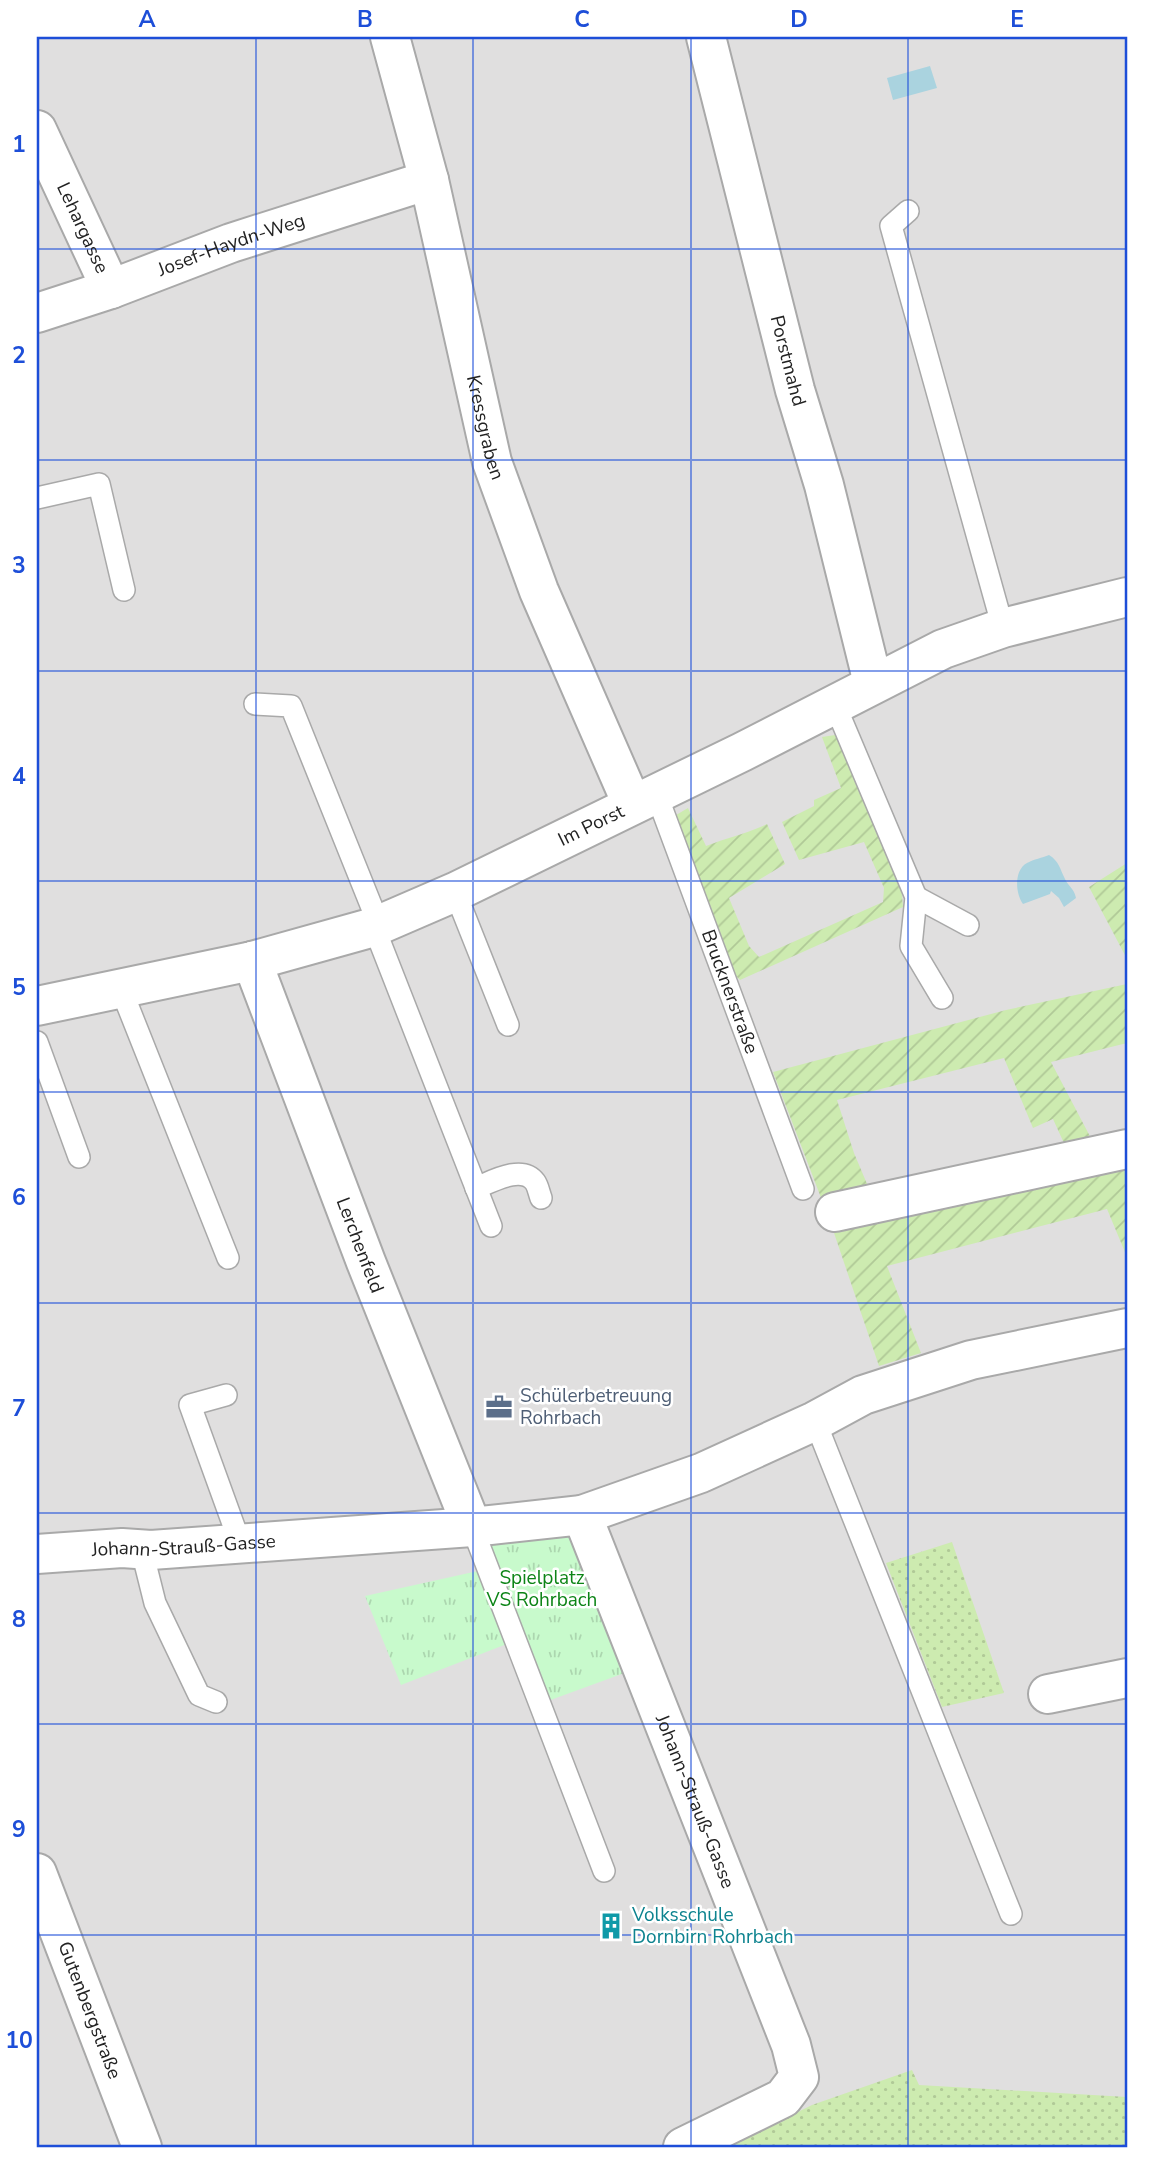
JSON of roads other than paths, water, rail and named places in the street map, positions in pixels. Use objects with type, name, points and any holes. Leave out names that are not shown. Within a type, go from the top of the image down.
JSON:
[{"type":"street","name":"Kressgraben","points":[[390,37],[429,180],[492,462],[539,591],[644,799]]},
{"type":"street","name":"Porstmahd","points":[[706,37],[795,390],[824,485],[873,683]]},
{"type":"street","name":"Lehargasse","points":[[37,130],[111,289]]},
{"type":"street","name":"Josef-Haydn-Weg","points":[[37,313],[111,289],[231,243],[429,180]]},
{"type":"street","name":"Im Porst","points":[[37,1006],[252,961],[376,926],[456,892],[943,649],[1003,628],[1127,597]]},
{"type":"street","name":"Lerchenfeld","points":[[252,961],[361,1249],[472,1528]]},
{"type":"street","points":[[835,1212],[1127,1149]]},
{"type":"street","name":"Johann-Strauß-Gasse","points":[[37,1554],[122,1548],[142,1551],[472,1528],[582,1515],[701,1474],[863,1395],[971,1360],[1127,1328]]},
{"type":"street","name":"Johann-Strauß-Gasse","points":[[582,1515],[791,2045],[799,2077],[783,2098],[683,2147]]},
{"type":"street","points":[[1048,1694],[1127,1678]]},
{"type":"street","name":"Gutenbergstraße","points":[[37,1873],[142,2147]]},
{"type":"lane","points":[[908,211],[891,226],[1003,628]]},
{"type":"lane","points":[[37,498],[99,484],[124,590]]},
{"type":"lane","points":[[255,704],[291,706],[491,1226]]},
{"type":"lane","points":[[835,705],[916,897],[911,946],[942,998]]},
{"type":"lane","name":"Brucknerstraße","points":[[644,799],[803,1189]]},
{"type":"lane","points":[[456,892],[508,1026]]},
{"type":"lane","points":[[916,897],[968,925]]},
{"type":"lane","points":[[121,989],[228,1258]]},
{"type":"lane","points":[[37,1042],[79,1157]]},
{"type":"lane","points":[[476,1188],[510,1175],[524,1175],[534,1180],[541,1198]]},
{"type":"lane","points":[[226,1395],[190,1405],[240,1543]]},
{"type":"lane","points":[[815,1420],[1011,1913]]},
{"type":"lane","points":[[472,1528],[604,1871]]},
{"type":"lane","points":[[142,1551],[155,1603],[199,1695],[216,1702]]},
{"type":"water","points":[[930,66],[937,88],[893,100],[887,78]]},
{"type":"water","points":[[1049,855],[1057,863],[1076,898],[1064,907],[1051,891],[1050,894],[1023,904],[1017,888],[1020,871],[1027,863]]},
{"type":"place","name":"Schülerbetreuung Rohrbach","points":[[499,1407]]},
{"type":"place","name":"Volksschule Dornbirn Rohrbach","points":[[611,1926]]},
{"type":"park label","name":"Spielplatz VS Rohrbach","points":[[542,1589]]}]
